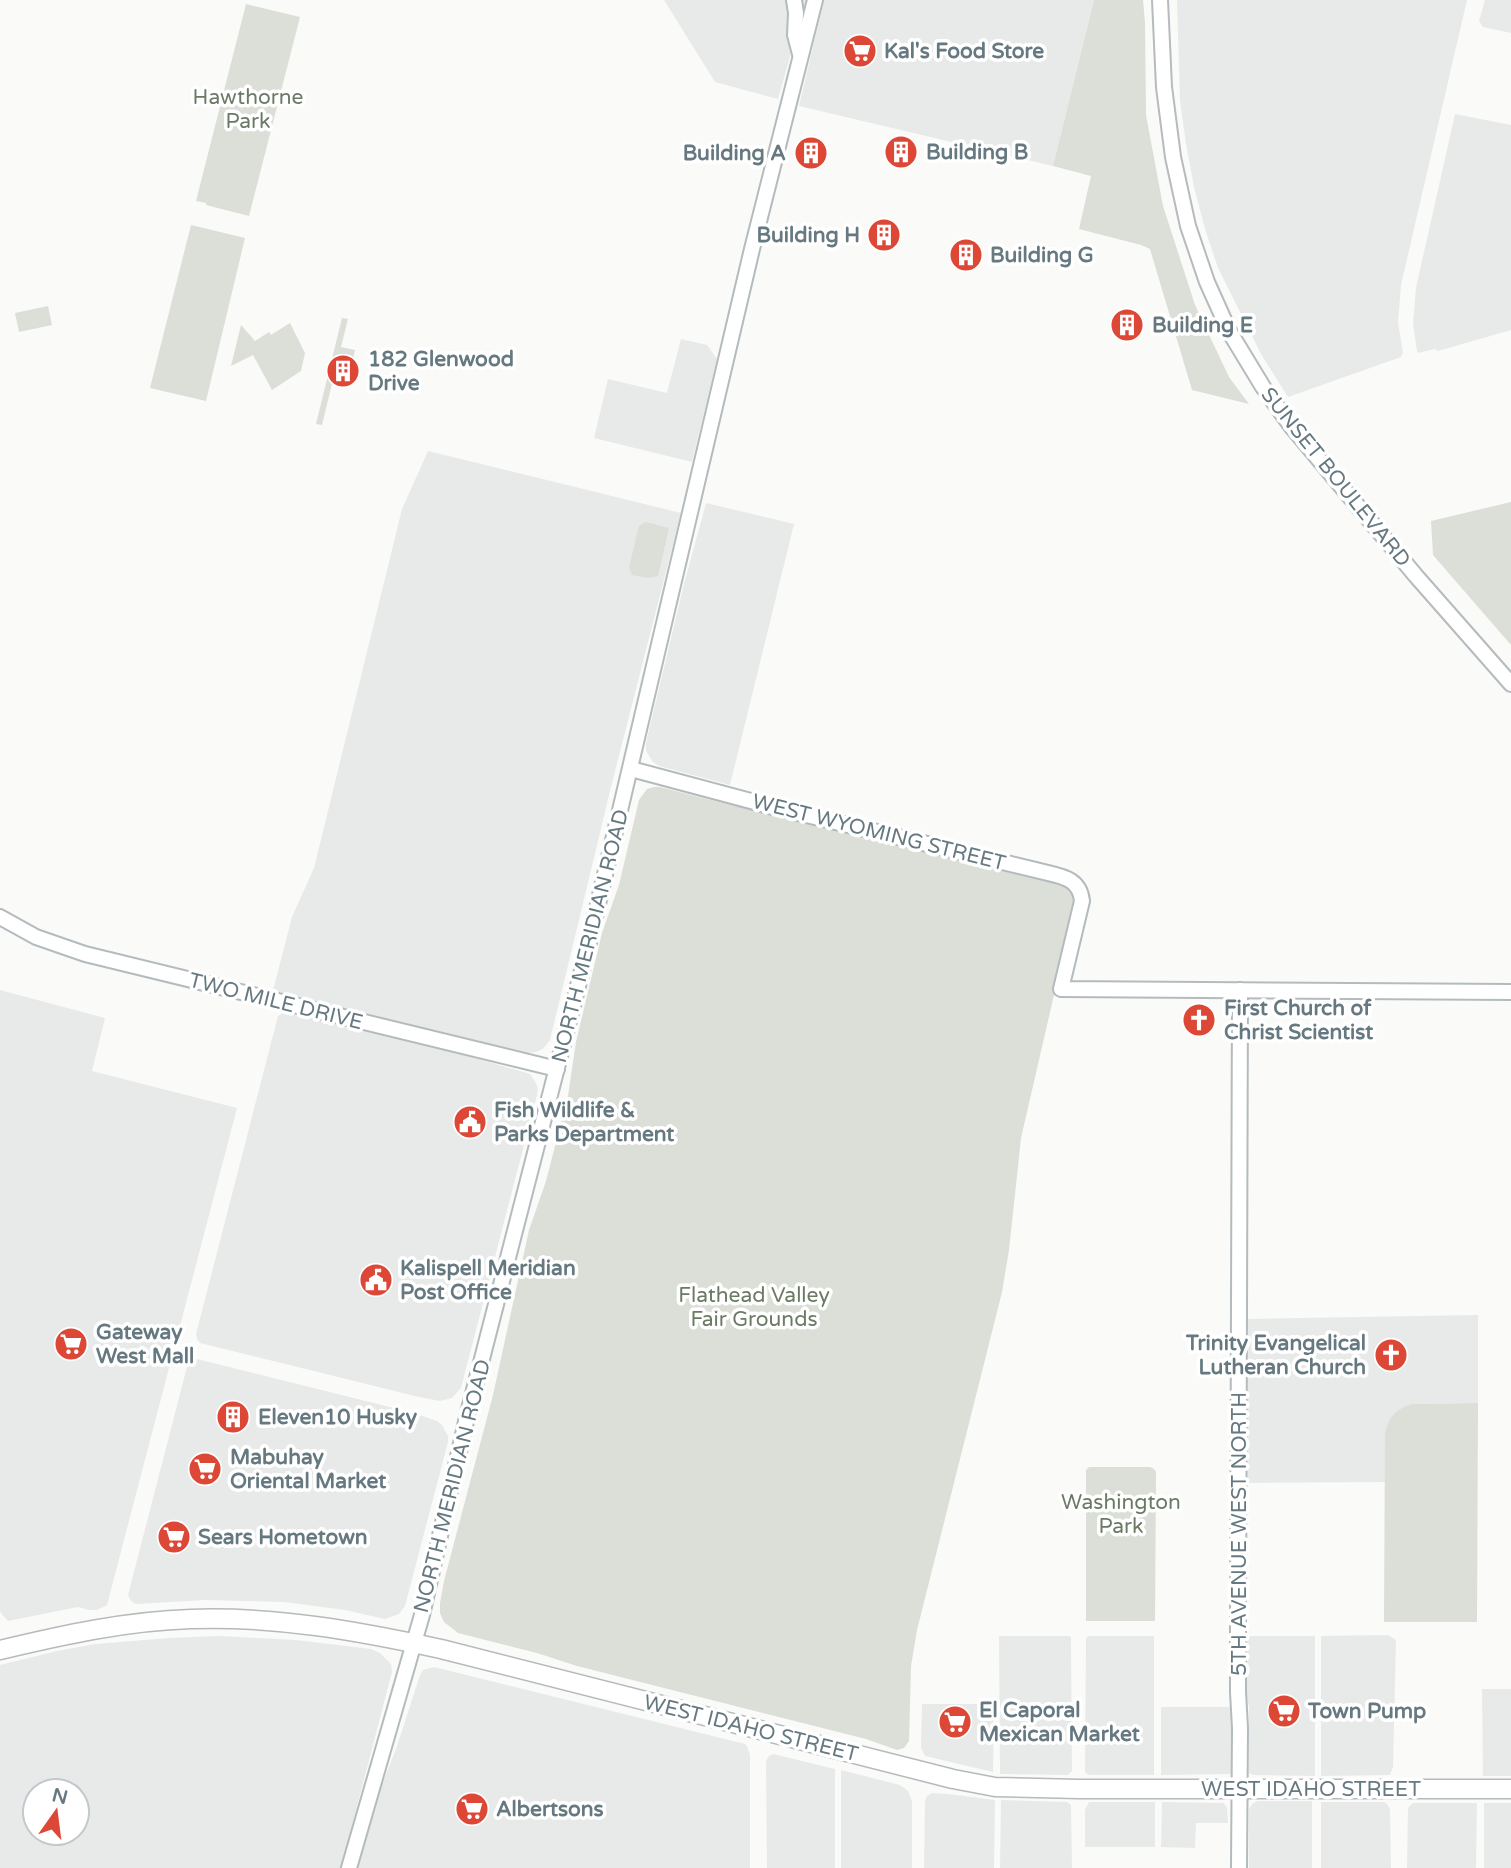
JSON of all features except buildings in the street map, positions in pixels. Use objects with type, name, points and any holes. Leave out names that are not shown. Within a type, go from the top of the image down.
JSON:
[{"type":"highway","name":"WEST IDAHO STREET","points":[[0,1650],[72,1633],[127,1625],[194,1619],[299,1623],[414,1643],[995,1787],[1511,1789]]},
{"type":"street","points":[[794,0],[794,35],[801,55]]},
{"type":"street","name":"NORTH MERIDIAN ROAD","points":[[349,1868],[414,1643],[467,1418],[631,769],[752,249],[816,0]]},
{"type":"street","name":"SUNSET BOULEVARD","points":[[1160,0],[1164,87],[1173,157],[1188,226],[1207,282],[1229,331],[1263,387],[1291,426],[1416,576],[1511,684]]},
{"type":"street","name":"WEST WYOMING STREET","points":[[631,769],[774,807],[1070,879],[1081,892],[1082,901],[1062,989],[1240,990]]},
{"type":"street","name":"TWO MILE DRIVE","points":[[0,917],[36,937],[85,954],[557,1069]]},
{"type":"street","points":[[1240,990],[1511,992]]},
{"type":"street","name":"5TH AVENUE WEST NORTH","points":[[1239,1868],[1240,990]]},
{"type":"shaded area","points":[[664,0],[806,0],[778,99],[715,82]]},
{"type":"shaded area","points":[[824,0],[1094,0],[1053,166],[799,106]]},
{"type":"shaded area","points":[[1177,0],[1467,0],[1401,285],[1398,323],[1403,352],[1401,357],[1288,397],[1262,356],[1218,268],[1194,187],[1180,101]]},
{"type":"shaded area","points":[[1485,0],[1511,0],[1511,33],[1483,27],[1479,21]]},
{"type":"shaded area","points":[[1455,114],[1511,125],[1511,330],[1438,351],[1435,349],[1418,353],[1413,324],[1416,288]]},
{"type":"shaded area","points":[[681,339],[707,345],[717,359],[692,462],[594,438],[608,379],[667,393]]},
{"type":"shaded area","points":[[428,451],[681,513],[550,1040],[543,1049],[536,1052],[528,1053],[272,994],[292,917],[314,868],[402,509]]},
{"type":"shaded area","points":[[706,503],[794,524],[730,785],[659,766],[646,751],[683,588]]},
{"type":"shaded area","points":[[0,990],[105,1018],[92,1071],[237,1108],[107,1605],[97,1610],[78,1607],[8,1621],[0,1612]]},
{"type":"shaded area","points":[[287,1010],[431,1045],[530,1074],[536,1083],[537,1095],[461,1388],[452,1398],[440,1401],[419,1397],[200,1343],[197,1339],[196,1334],[278,1016]]},
{"type":"shaded area","points":[[1478,1315],[1478,1403],[1412,1404],[1385,1434],[1385,1482],[1246,1483],[1247,1319]]},
{"type":"shaded area","points":[[197,1359],[414,1413],[442,1425],[448,1442],[405,1606],[399,1614],[385,1619],[345,1610],[284,1602],[205,1600],[136,1604],[131,1601],[128,1595],[188,1363]]},
{"type":"shaded area","points":[[1388,1635],[1396,1640],[1393,1767],[1390,1775],[1321,1776],[1321,1636]]},
{"type":"shaded area","points":[[220,1636],[296,1640],[371,1649],[380,1653],[391,1664],[392,1672],[341,1868],[0,1868],[0,1665],[95,1644]]},
{"type":"shaded area","points":[[999,1636],[1071,1637],[1072,1771],[1068,1775],[1000,1774]]},
{"type":"shaded area","points":[[1088,1636],[1154,1636],[1154,1775],[1089,1775],[1085,1772]]},
{"type":"shaded area","points":[[1247,1636],[1315,1636],[1315,1776],[1249,1773],[1249,1706],[1245,1692]]},
{"type":"shaded area","points":[[434,1667],[745,1744],[750,1755],[750,1868],[357,1868],[372,1811],[420,1675],[423,1670]]},
{"type":"shaded area","points":[[1482,1689],[1511,1689],[1511,1776],[1483,1776]]},
{"type":"shaded area","points":[[922,1704],[994,1704],[993,1772],[925,1756],[921,1748]]},
{"type":"shaded area","points":[[1161,1707],[1232,1707],[1231,1774],[1161,1775]]},
{"type":"shaded area","points":[[773,1754],[835,1769],[835,1868],[767,1868],[766,1762]]},
{"type":"shaded area","points":[[841,1770],[900,1785],[908,1791],[912,1801],[912,1868],[841,1868]]},
{"type":"shaded area","points":[[932,1793],[995,1800],[994,1868],[924,1868],[925,1801]]},
{"type":"shaded area","points":[[1001,1800],[1067,1802],[1071,1805],[1072,1868],[1000,1868]]},
{"type":"shaded area","points":[[1258,1801],[1312,1801],[1312,1868],[1249,1868],[1249,1809]]},
{"type":"shaded area","points":[[1089,1802],[1155,1802],[1155,1847],[1085,1847],[1085,1810]]},
{"type":"shaded area","points":[[1162,1802],[1223,1803],[1227,1807],[1228,1823],[1196,1823],[1195,1848],[1161,1847]]},
{"type":"shaded area","points":[[1321,1802],[1387,1804],[1390,1809],[1391,1868],[1321,1868]]},
{"type":"shaded area","points":[[1413,1803],[1477,1803],[1476,1868],[1407,1868],[1408,1808]]},
{"type":"shaded area","points":[[1484,1803],[1511,1803],[1511,1868],[1484,1868]]},
{"type":"green space","points":[[1094,0],[1143,0],[1146,115],[1163,206],[1195,305],[1229,377],[1249,404],[1192,390],[1150,249],[1079,229],[1091,176],[1053,166]]},
{"type":"green space","name":"Hawthorne Park","points":[[246,4],[300,17],[249,216],[196,201]]},
{"type":"green space","points":[[191,225],[245,238],[206,401],[150,388]]},
{"type":"green space","points":[[48,306],[52,325],[19,332],[15,313]]},
{"type":"green space","points":[[342,318],[348,319],[341,347],[355,350],[353,358],[339,355],[322,425],[316,424]]},
{"type":"green space","points":[[290,323],[305,353],[301,371],[272,390],[253,355],[231,366],[241,325],[255,341]]},
{"type":"green space","points":[[1511,502],[1511,645],[1433,555],[1431,521]]},
{"type":"green space","points":[[646,522],[669,528],[658,576],[647,578],[632,575],[629,567],[639,526]]},
{"type":"green space","name":"Flathead Valley Fair Grounds","points":[[654,787],[734,806],[781,813],[1061,880],[1077,895],[1021,1138],[1002,1292],[917,1630],[911,1666],[909,1741],[904,1748],[897,1750],[866,1739],[458,1633],[444,1622],[440,1613],[444,1581],[493,1395],[529,1230],[546,1181],[568,1096],[576,1042],[602,933],[619,885],[639,800],[647,789]]},
{"type":"green space","points":[[1478,1403],[1477,1622],[1384,1622],[1385,1434],[1388,1423],[1397,1411],[1412,1404]]},
{"type":"green space","name":"Washington Park","points":[[1089,1467],[1150,1467],[1156,1472],[1155,1621],[1086,1621],[1086,1470]]},
{"type":"place","name":"Kal's Food Store","points":[[860,51]]},
{"type":"place","name":"Building B","points":[[901,152]]},
{"type":"place","name":"Building A","points":[[811,153]]},
{"type":"place","name":"Building H","points":[[884,235]]},
{"type":"place","name":"Building G","points":[[966,255]]},
{"type":"place","name":"Building E","points":[[1127,325]]},
{"type":"place","name":"182 Glenwood Drive","points":[[343,371]]},
{"type":"place","name":"First Church of Christ Scientist","points":[[1199,1020]]},
{"type":"place","name":"Fish Wildlife & Parks Department","points":[[470,1122]]},
{"type":"place","name":"Kalispell Meridian Post Office","points":[[376,1280]]},
{"type":"place","name":"Gateway West Mall","points":[[71,1344]]},
{"type":"place","name":"Trinity Evangelical Lutheran Church","points":[[1391,1355]]},
{"type":"place","name":"Eleven10 Husky","points":[[233,1417]]},
{"type":"place","name":"Mabuhay Oriental Market","points":[[205,1469]]},
{"type":"place","name":"Sears Hometown","points":[[174,1537]]},
{"type":"place","name":"Town Pump","points":[[1284,1711]]},
{"type":"place","name":"El Caporal Mexican Market","points":[[955,1722]]},
{"type":"place","name":"Albertsons","points":[[472,1809]]}]
